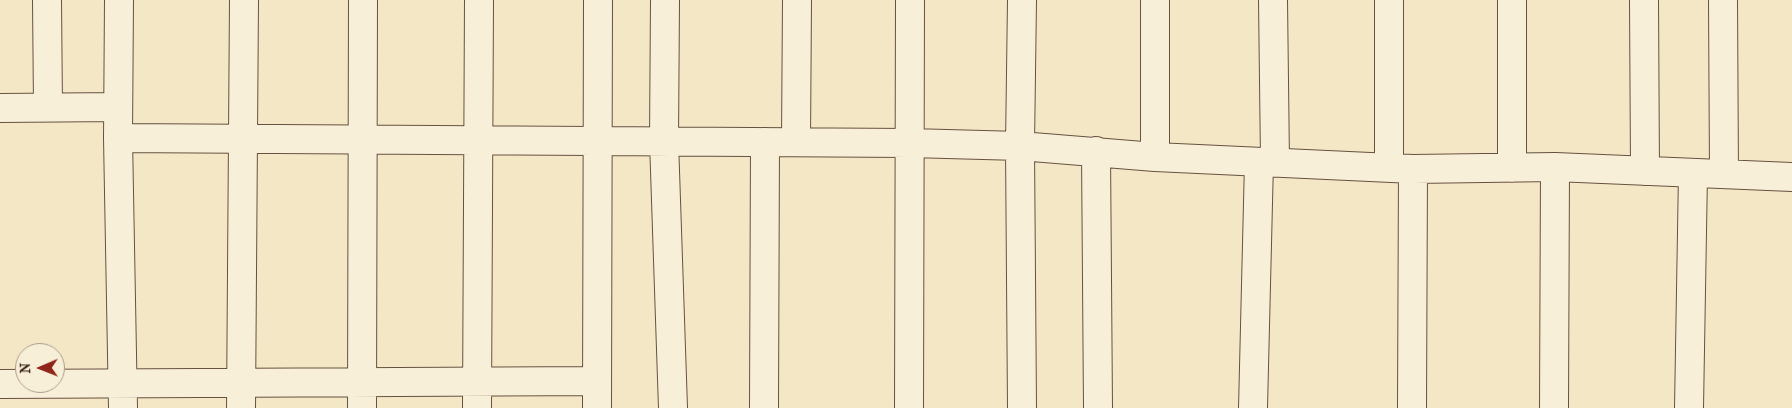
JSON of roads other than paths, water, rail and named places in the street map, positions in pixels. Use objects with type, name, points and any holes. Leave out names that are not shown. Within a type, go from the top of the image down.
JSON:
[{"type":"street","points":[[47,0],[48,107]]},
{"type":"street","points":[[119,0],[118,138],[122,396]]},
{"type":"street","points":[[242,396],[244,0]]},
{"type":"street","points":[[362,396],[363,0]]},
{"type":"street","points":[[478,395],[479,0]]},
{"type":"street","points":[[597,408],[598,0]]},
{"type":"street","points":[[665,0],[664,141],[672,408]]},
{"type":"street","points":[[796,142],[797,0]]},
{"type":"street","points":[[909,408],[910,0]]},
{"type":"street","points":[[1022,0],[1020,146],[1022,408]]},
{"type":"street","points":[[1155,0],[1155,157]]},
{"type":"street","points":[[1253,408],[1267,162],[1273,0]]},
{"type":"street","points":[[1389,0],[1401,169],[1412,408]]},
{"type":"street","points":[[1512,0],[1512,168]]},
{"type":"street","points":[[1644,0],[1645,171]]},
{"type":"street","points":[[1723,0],[1724,174]]},
{"type":"street","points":[[0,108],[118,107]]},
{"type":"street","points":[[118,138],[910,143],[1020,146],[1155,157],[1401,169],[1555,167],[1792,177]]},
{"type":"street","points":[[764,408],[765,142]]},
{"type":"street","points":[[1096,151],[1098,408]]},
{"type":"street","points":[[1554,408],[1555,167]]},
{"type":"street","points":[[1690,408],[1692,173]]},
{"type":"street","points":[[0,384],[122,396],[362,396],[478,395],[597,381]]}]
